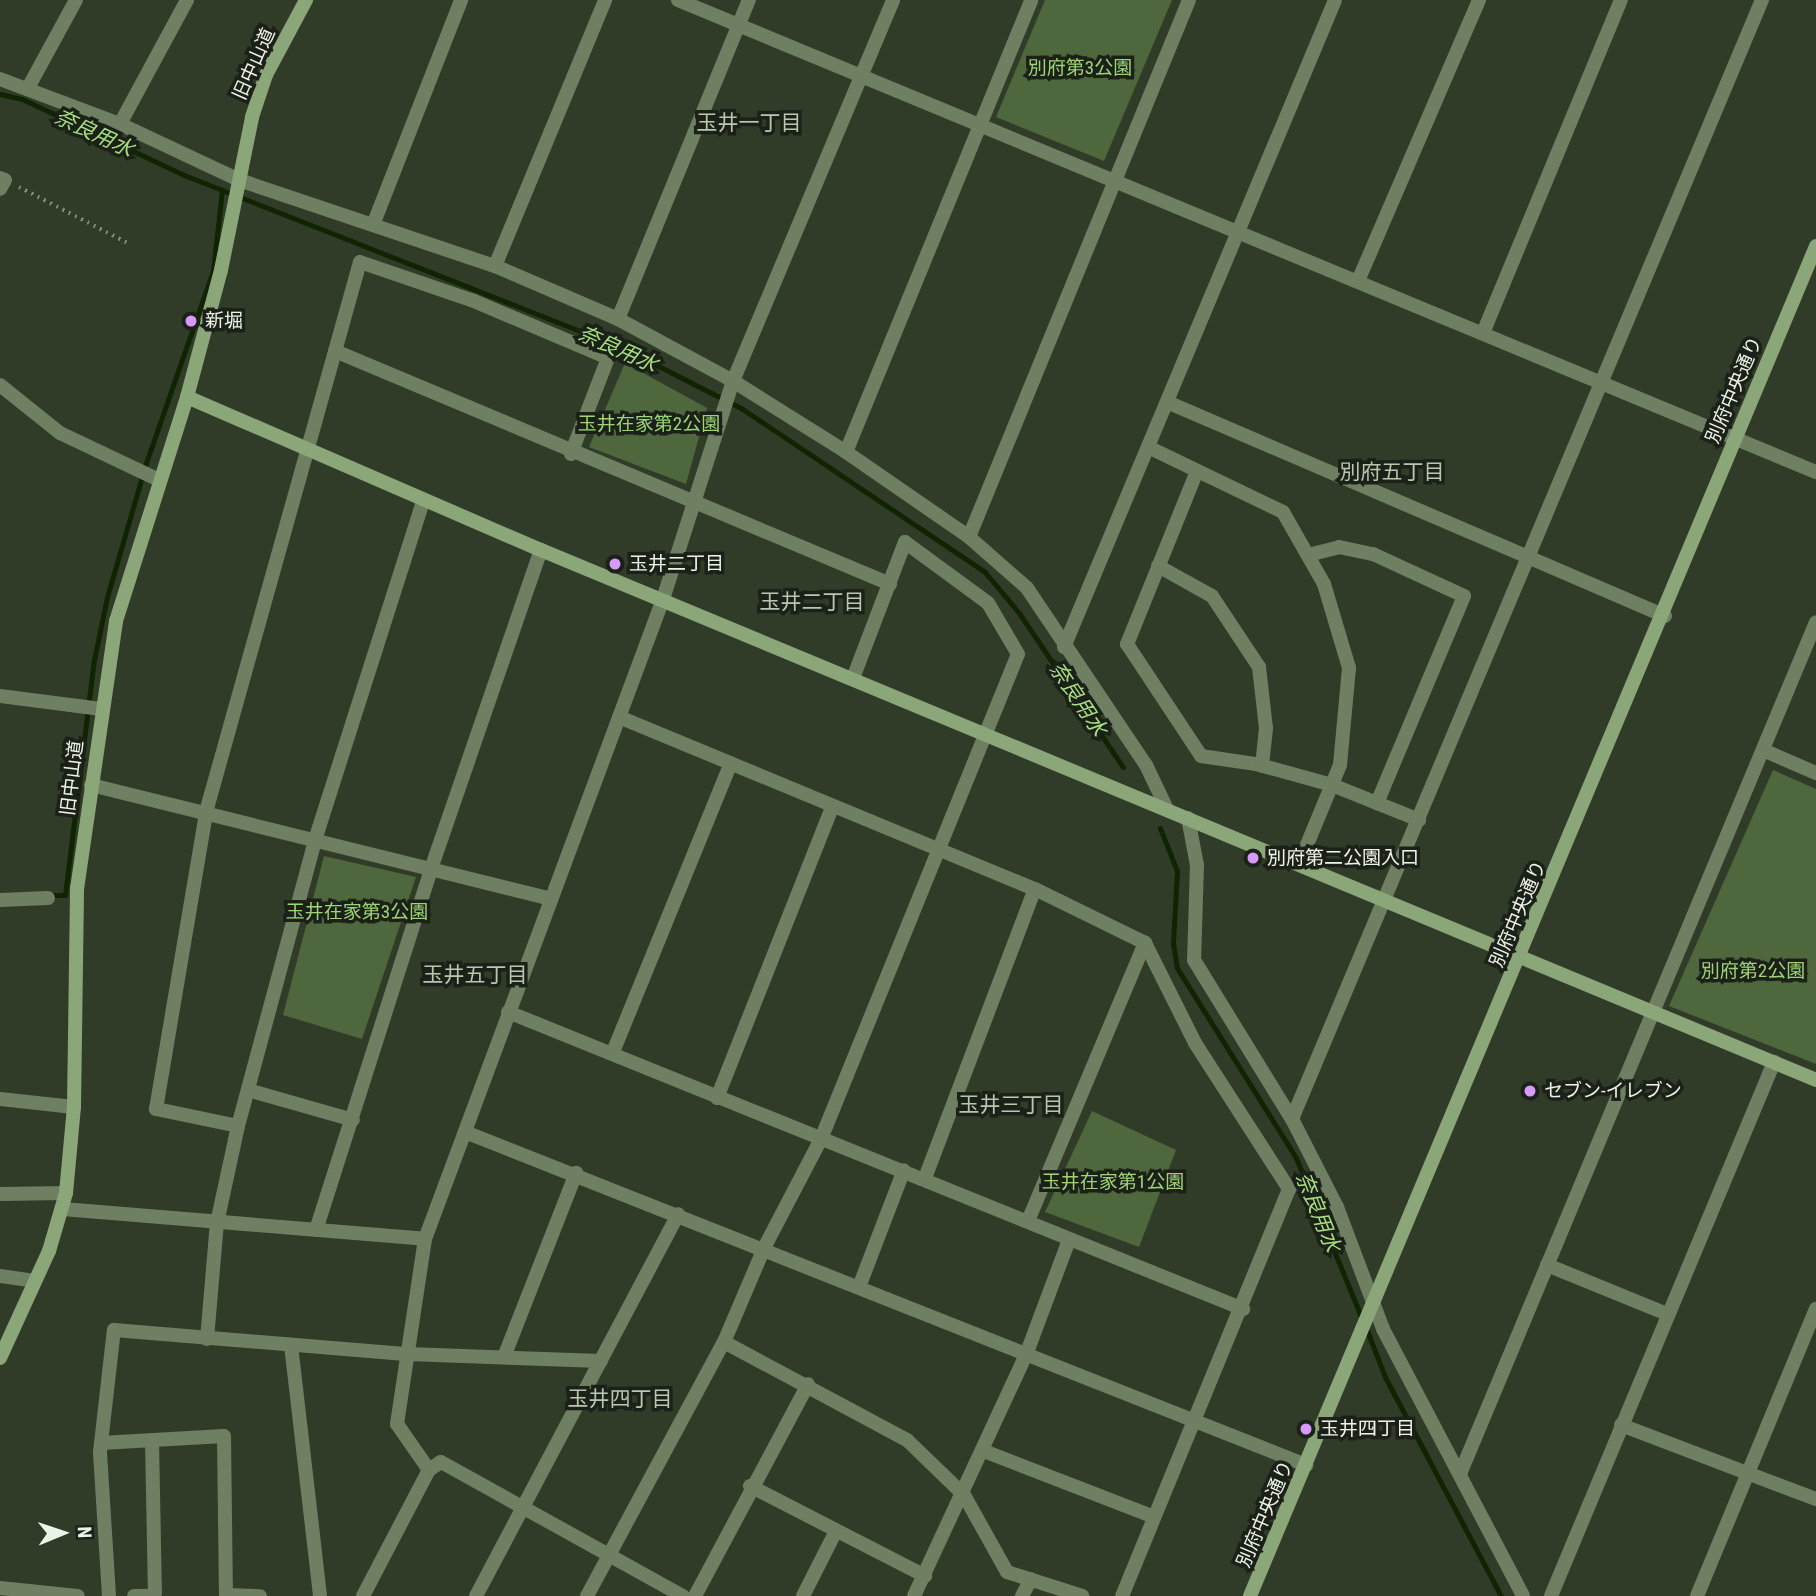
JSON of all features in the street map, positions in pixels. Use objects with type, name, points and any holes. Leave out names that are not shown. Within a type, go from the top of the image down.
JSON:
[{"type":"street","points":[[120,124],[187,0]]},
{"type":"street","name":"旧中山道","points":[[0,1359],[7,1328],[35,1282],[63,1209],[74,1107],[75,916],[100,709],[116,621],[187,397],[266,75],[306,0]]},
{"type":"street","points":[[373,225],[461,0]]},
{"type":"street","points":[[495,266],[604,0]]},
{"type":"street","points":[[678,0],[1816,471]]},
{"type":"street","points":[[618,319],[749,0]]},
{"type":"street","points":[[429,1470],[397,1424],[425,1239],[663,599],[733,381],[893,0]]},
{"type":"street","points":[[846,452],[978,123],[1031,0]]},
{"type":"street","points":[[969,537],[1113,179],[1189,0]]},
{"type":"street","points":[[1064,647],[1335,0]]},
{"type":"street","points":[[1358,281],[1479,0]]},
{"type":"street","points":[[1483,333],[1622,0]]},
{"type":"street","points":[[1292,1119],[1762,0]]},
{"type":"street","points":[[28,88],[70,2]]},
{"type":"street","points":[[0,79],[120,124],[238,184],[495,266],[618,319],[733,381],[846,452],[969,537],[1027,588],[1064,647],[1146,765],[1167,809]]},
{"type":"street","name":"別府中央通り","points":[[1250,1596],[1665,616],[1735,438],[1816,246]]},
{"type":"street","points":[[238,1126],[156,1109],[206,813],[360,262],[474,301],[608,358],[571,454]]},
{"type":"street","points":[[335,351],[571,454],[890,584]]},
{"type":"street","points":[[0,385],[60,433],[159,480]]},
{"type":"street","points":[[187,397],[307,452],[1816,1080]]},
{"type":"street","points":[[1167,402],[1665,616]]},
{"type":"street","points":[[1148,447],[1283,512],[1324,584],[1349,668],[1340,765],[1299,864]]},
{"type":"street","points":[[1197,471],[1127,644],[1202,756],[1262,766],[1332,785],[1419,820]]},
{"type":"street","points":[[207,1339],[217,1223],[238,1126],[315,840],[423,500]]},
{"type":"street","points":[[587,1596],[724,1342],[764,1248],[821,1139],[1018,654],[988,603],[905,542],[853,678]]},
{"type":"street","points":[[1308,555],[1339,547],[1373,554],[1464,596],[1377,803]]},
{"type":"street","points":[[316,1230],[431,869],[541,550]]},
{"type":"street","points":[[1158,566],[1212,596],[1259,667],[1266,728],[1262,766]]},
{"type":"street","points":[[1460,1474],[1816,622]]},
{"type":"street","points":[[0,696],[100,709]]},
{"type":"street","points":[[620,716],[832,808],[1035,889],[1145,943],[1195,1043],[1289,1189],[1243,1309],[1122,1596]]},
{"type":"street","points":[[1763,750],[1816,773]]},
{"type":"street","points":[[613,1052],[731,763]]},
{"type":"street","points":[[91,785],[551,899]]},
{"type":"street","points":[[717,1098],[832,808]]},
{"type":"street","points":[[1188,818],[1197,866],[1194,960],[1292,1119],[1337,1207],[1373,1309],[1523,1596]]},
{"type":"street","points":[[925,1178],[1035,889]]},
{"type":"street","points":[[0,900],[48,898]]},
{"type":"street","points":[[1028,1221],[1145,943]]},
{"type":"street","points":[[508,1012],[613,1052],[717,1098],[925,1178],[1069,1240],[1243,1309]]},
{"type":"street","points":[[1551,1596],[1774,1062]]},
{"type":"street","points":[[248,1090],[353,1120]]},
{"type":"street","points":[[0,1099],[74,1107]]},
{"type":"street","points":[[465,1132],[678,1213],[1026,1355],[1195,1418],[1307,1465]]},
{"type":"street","points":[[859,1287],[904,1170]]},
{"type":"street","points":[[504,1357],[576,1173]]},
{"type":"street","points":[[0,1194],[65,1193]]},
{"type":"street","points":[[63,1209],[425,1239]]},
{"type":"street","points":[[476,1596],[525,1508],[678,1213]]},
{"type":"street","points":[[914,1596],[964,1495],[1026,1355],[1069,1240]]},
{"type":"street","points":[[1547,1265],[1667,1314]]},
{"type":"street","points":[[0,1276],[35,1282]]},
{"type":"street","points":[[1697,1596],[1816,1309]]},
{"type":"street","points":[[109,1596],[101,1443],[114,1330],[408,1354],[601,1361]]},
{"type":"street","points":[[724,1342],[808,1384],[907,1440],[964,1495],[1007,1572],[1082,1596]]},
{"type":"street","points":[[291,1345],[320,1596]]},
{"type":"street","points":[[695,1596],[750,1486],[808,1384]]},
{"type":"street","points":[[1621,1425],[1816,1500]]},
{"type":"street","points":[[101,1443],[224,1436],[226,1595],[260,1595]]},
{"type":"street","points":[[134,1596],[155,1595],[152,1440]]},
{"type":"street","points":[[984,1451],[1154,1517]]},
{"type":"street","points":[[363,1596],[429,1470],[441,1462],[461,1469],[683,1596]]},
{"type":"street","points":[[750,1486],[925,1576]]},
{"type":"street","points":[[803,1596],[836,1531]]},
{"type":"street","points":[[1022,1596],[1031,1579]]},
{"type":"street","points":[[0,1588],[78,1596]]},
{"type":"path","points":[[2,182],[128,243]]},
{"type":"green space","name":"別府第3公園","points":[[1045,0],[1172,0],[1104,161],[996,117]]},
{"type":"green space","name":"玉井在家第2公園","points":[[625,363],[707,408],[686,484],[589,447]]},
{"type":"green space","name":"別府第2公園","points":[[1773,770],[1816,789],[1816,1064],[1669,1006]]},
{"type":"green space","name":"玉井在家第3公園","points":[[324,856],[416,877],[362,1039],[283,1015]]},
{"type":"green space","name":"玉井在家第1公園","points":[[1092,1111],[1176,1150],[1139,1247],[1045,1212]]},
{"type":"waterway","name":"奈良用水","points":[[0,94],[22,99],[184,175],[625,349],[741,408],[984,571],[1019,613],[1123,767]]},
{"type":"waterway","points":[[49,895],[65,895],[94,660],[107,597],[146,463],[213,271],[222,189]]},
{"type":"waterway","name":"奈良用水","points":[[1160,828],[1177,871],[1173,943],[1177,968],[1296,1158],[1362,1319]]},
{"type":"waterway","name":"奈良用水","points":[[1366,1328],[1385,1377],[1501,1596]]},
{"type":"place","name":"新堀","points":[[191,321]]},
{"type":"place","name":"玉井二丁目","points":[[615,564]]},
{"type":"place","name":"別府第二公園入口","points":[[1253,858]]},
{"type":"place","name":"セブン-イレブン","points":[[1530,1091]]},
{"type":"place","name":"玉井四丁目","points":[[1306,1429]]},
{"type":"district","name":"玉井一丁目","points":[[749,123]]},
{"type":"district","name":"別府五丁目","points":[[1392,472]]},
{"type":"district","name":"玉井二丁目","points":[[812,602]]},
{"type":"district","name":"玉井五丁目","points":[[475,975]]},
{"type":"district","name":"玉井三丁目","points":[[1011,1105]]},
{"type":"district","name":"玉井四丁目","points":[[620,1399]]}]
